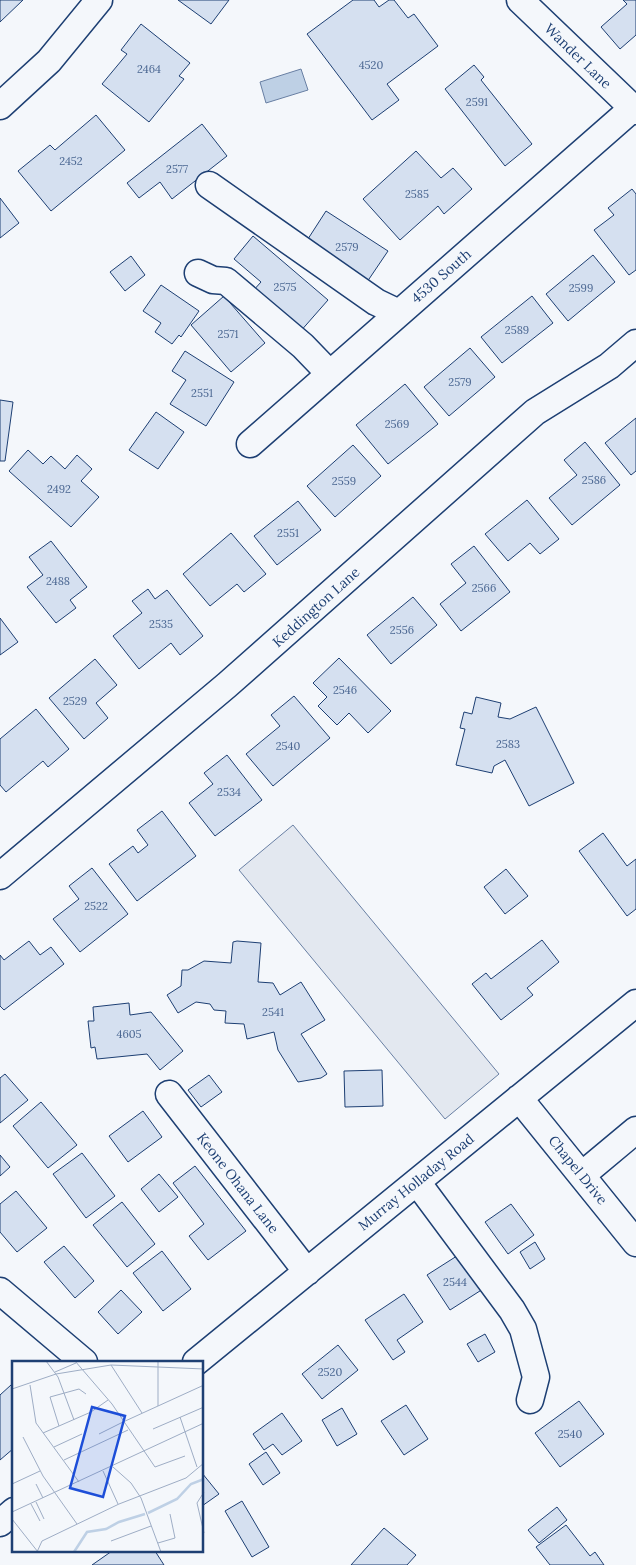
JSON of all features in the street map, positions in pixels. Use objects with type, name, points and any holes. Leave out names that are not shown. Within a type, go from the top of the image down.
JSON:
[{"type":"street","points":[[0,106],[49,61],[99,0]]},
{"type":"street","name":"Wander Lane","points":[[520,0],[634,110]]},
{"type":"street","name":"4530 South","points":[[250,444],[634,110]]},
{"type":"street","points":[[209,186],[376,302],[399,313]]},
{"type":"street","points":[[198,273],[213,280],[226,281],[303,346],[330,374]]},
{"type":"street","name":"Keddington Lane","points":[[0,876],[228,685],[535,412],[608,366],[636,343]]},
{"type":"street","name":"Murray Holladay Road","points":[[197,1361],[636,1003]]},
{"type":"street","name":"Keone Ohana Lane","points":[[169,1094],[307,1272]]},
{"type":"street","name":"Chapel Drive","points":[[519,1098],[636,1242]]},
{"type":"street","points":[[582,1175],[636,1130]]},
{"type":"street","points":[[417,1182],[523,1329],[536,1377],[530,1400]]},
{"type":"street","points":[[0,1291],[83,1361]]},
{"type":"street","points":[[0,1522],[12,1513]]},
{"type":"shaded area","points":[[293,825],[499,1074],[445,1119],[239,870]]},
{"type":"water","points":[[301,69],[308,90],[266,103],[260,82]]},
{"type":"building","points":[[0,0],[23,0],[0,22]]},
{"type":"building","points":[[178,0],[229,0],[211,24]]},
{"type":"building","points":[[353,0],[374,0],[379,7],[389,0],[394,0],[408,18],[414,14],[438,46],[387,84],[399,100],[372,120],[307,34]]},
{"type":"building","points":[[623,0],[636,0],[636,35],[620,49],[601,27],[627,4]]},
{"type":"building","points":[[141,24],[190,63],[179,76],[184,79],[149,122],[102,84],[127,54],[121,50]]},
{"type":"building","points":[[474,65],[484,77],[481,80],[532,144],[505,166],[445,89]]},
{"type":"building","points":[[96,115],[125,150],[51,211],[18,171],[50,145],[55,150]]},
{"type":"building","points":[[202,124],[227,156],[172,199],[160,182],[139,198],[127,183]]},
{"type":"building","points":[[416,151],[441,178],[453,168],[472,189],[444,214],[438,206],[400,240],[363,199]]},
{"type":"building","points":[[632,189],[636,194],[636,270],[629,275],[594,230],[614,215],[608,208]]},
{"type":"building","points":[[0,198],[19,223],[0,238]]},
{"type":"building","points":[[326,211],[388,251],[367,282],[306,242]]},
{"type":"building","points":[[253,236],[328,300],[299,333],[252,292],[261,282],[234,259]]},
{"type":"building","points":[[593,255],[615,282],[568,321],[546,294]]},
{"type":"building","points":[[131,256],[145,275],[125,291],[110,272]]},
{"type":"building","points":[[161,285],[199,311],[181,337],[179,335],[172,344],[155,332],[161,323],[143,311]]},
{"type":"building","points":[[224,296],[265,343],[231,372],[191,325]]},
{"type":"building","points":[[532,296],[553,323],[502,363],[481,337]]},
{"type":"building","points":[[470,348],[495,377],[449,416],[424,387]]},
{"type":"building","points":[[185,351],[234,382],[206,426],[170,404],[186,380],[172,371]]},
{"type":"building","points":[[405,384],[438,424],[388,464],[356,425]]},
{"type":"building","points":[[0,400],[13,402],[5,461],[0,461]]},
{"type":"building","points":[[156,412],[184,432],[158,469],[129,450]]},
{"type":"building","points":[[636,418],[636,471],[631,475],[605,443]]},
{"type":"building","points":[[585,442],[620,485],[572,525],[549,498],[577,475],[564,460]]},
{"type":"building","points":[[353,445],[381,476],[335,517],[307,486]]},
{"type":"building","points":[[28,450],[43,464],[51,456],[65,469],[77,455],[92,469],[81,481],[99,497],[71,527],[9,471]]},
{"type":"building","points":[[527,500],[559,539],[540,554],[530,543],[508,561],[485,534]]},
{"type":"building","points":[[298,501],[321,530],[277,565],[254,536]]},
{"type":"building","points":[[231,533],[266,574],[244,592],[237,584],[210,606],[183,574]]},
{"type":"building","points":[[51,541],[87,587],[70,600],[76,608],[56,623],[27,587],[43,575],[29,557]]},
{"type":"building","points":[[474,546],[510,592],[461,631],[440,604],[466,583],[451,564]]},
{"type":"building","points":[[148,589],[155,599],[167,590],[203,636],[180,655],[171,643],[139,669],[113,636],[142,613],[132,601]]},
{"type":"building","points":[[413,597],[437,625],[391,664],[367,635]]},
{"type":"building","points":[[0,618],[18,642],[0,655]]},
{"type":"building","points":[[339,658],[391,711],[368,733],[349,713],[337,725],[318,706],[327,697],[313,683]]},
{"type":"building","points":[[95,659],[117,685],[96,703],[108,718],[84,739],[49,698]]},
{"type":"building","points":[[294,696],[330,738],[273,786],[246,754],[280,726],[271,715]]},
{"type":"building","points":[[476,697],[501,703],[498,717],[510,719],[536,707],[574,783],[529,806],[505,760],[494,766],[492,773],[456,765],[465,729],[460,728],[464,712],[472,714]]},
{"type":"building","points":[[36,709],[69,749],[48,767],[43,761],[6,792],[0,785],[0,739]]},
{"type":"building","points":[[227,755],[262,800],[215,836],[189,803],[213,784],[204,773]]},
{"type":"building","points":[[162,811],[196,856],[137,901],[109,864],[133,846],[138,853],[148,845],[137,830]]},
{"type":"building","points":[[603,833],[627,866],[636,859],[636,909],[627,916],[579,851]]},
{"type":"building","points":[[92,868],[128,914],[80,952],[53,919],[79,899],[69,886]]},
{"type":"building","points":[[506,869],[528,896],[505,914],[484,887]]},
{"type":"building","points":[[542,940],[559,962],[527,988],[533,995],[501,1020],[472,984],[486,973],[491,979]]},
{"type":"building","points":[[29,941],[40,955],[51,947],[64,964],[4,1010],[0,1006],[0,955],[4,960]]},
{"type":"building","points":[[233,942],[261,943],[258,982],[273,983],[280,995],[301,982],[325,1020],[301,1034],[327,1074],[321,1078],[298,1082],[278,1050],[274,1032],[247,1039],[244,1024],[225,1023],[226,1011],[214,1010],[210,1004],[196,1002],[178,1013],[167,995],[181,986],[182,970],[188,970],[204,961],[231,963]]},
{"type":"building","points":[[129,1003],[130,1015],[151,1012],[183,1051],[160,1070],[147,1054],[97,1059],[95,1047],[91,1048],[88,1021],[94,1021],[93,1007]]},
{"type":"building","points":[[382,1070],[383,1106],[345,1107],[344,1071]]},
{"type":"building","points":[[5,1074],[28,1100],[0,1123],[0,1078]]},
{"type":"building","points":[[209,1075],[222,1092],[201,1107],[188,1090]]},
{"type":"building","points":[[41,1102],[77,1145],[48,1168],[13,1126]]},
{"type":"building","points":[[143,1111],[162,1137],[128,1162],[109,1136]]},
{"type":"building","points":[[82,1153],[115,1196],[86,1218],[53,1174]]},
{"type":"building","points":[[0,1155],[10,1167],[0,1176]]},
{"type":"building","points":[[195,1166],[246,1231],[208,1260],[189,1236],[204,1224],[173,1183]]},
{"type":"building","points":[[159,1174],[178,1197],[159,1212],[141,1189]]},
{"type":"building","points":[[16,1191],[47,1228],[17,1252],[0,1232],[0,1204]]},
{"type":"building","points":[[122,1202],[155,1244],[127,1267],[93,1225]]},
{"type":"building","points":[[511,1204],[534,1235],[508,1254],[485,1222]]},
{"type":"building","points":[[535,1242],[545,1259],[530,1269],[520,1252]]},
{"type":"building","points":[[64,1246],[94,1281],[75,1298],[44,1262]]},
{"type":"building","points":[[162,1251],[191,1289],[163,1311],[133,1273]]},
{"type":"building","points":[[460,1254],[483,1289],[450,1310],[427,1275]]},
{"type":"building","points":[[121,1290],[142,1312],[118,1334],[98,1312]]},
{"type":"building","points":[[404,1294],[423,1322],[397,1340],[405,1352],[393,1360],[365,1320]]},
{"type":"building","points":[[485,1334],[495,1352],[478,1362],[467,1344]]},
{"type":"building","points":[[338,1345],[358,1370],[322,1399],[302,1374]]},
{"type":"building","points":[[12,1386],[12,1450],[0,1460],[0,1395]]},
{"type":"building","points":[[579,1401],[604,1434],[560,1467],[535,1433]]},
{"type":"building","points":[[406,1405],[428,1439],[404,1455],[381,1421]]},
{"type":"building","points":[[342,1408],[357,1434],[337,1446],[322,1420]]},
{"type":"building","points":[[282,1413],[302,1441],[282,1455],[273,1444],[264,1450],[253,1434]]},
{"type":"building","points":[[266,1452],[280,1473],[263,1485],[249,1464]]},
{"type":"building","points":[[204,1475],[219,1494],[204,1505]]},
{"type":"building","points":[[242,1501],[269,1547],[252,1557],[225,1511]]},
{"type":"building","points":[[557,1507],[567,1520],[539,1543],[528,1530]]},
{"type":"building","points":[[566,1525],[590,1556],[595,1552],[604,1565],[550,1565],[536,1547]]},
{"type":"building","points":[[384,1528],[416,1555],[407,1565],[351,1565]]},
{"type":"building","points":[[111,1552],[156,1552],[164,1565],[92,1565]]}]
